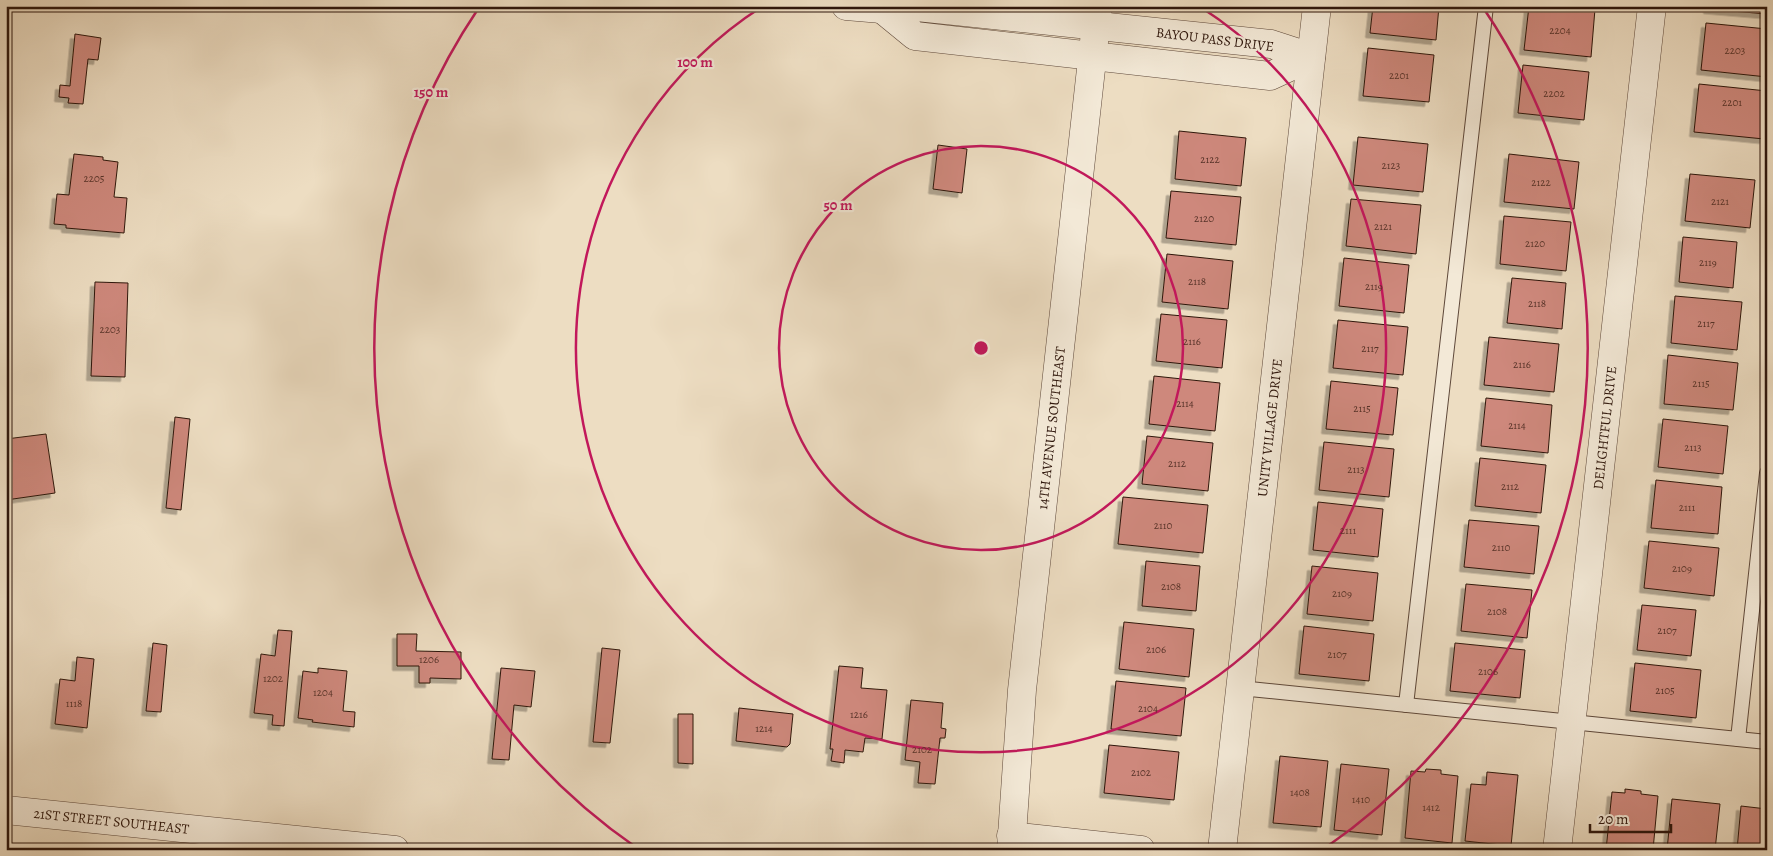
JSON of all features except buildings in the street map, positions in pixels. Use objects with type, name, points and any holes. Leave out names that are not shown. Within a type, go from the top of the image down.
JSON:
[{"type":"street","name":"BAYOU PASS DRIVE","points":[[846,6],[917,7],[1097,16],[1270,44],[1312,57]]},
{"type":"street","name":"UNITY VILLAGE DRIVE","points":[[1222,850],[1317,6]]},
{"type":"street","name":"DELIGHTFUL DRIVE","points":[[1557,850],[1652,6]]},
{"type":"street","name":"BAYOU PASS DRIVE","points":[[882,8],[915,36],[1270,76],[1312,57]]},
{"type":"street","name":"14TH AVENUE SOUTHEAST","points":[[1011,843],[1022,690],[1097,16]]},
{"type":"street","name":"21ST STREET SOUTHEAST","points":[[6,810],[395,850]]},
{"type":"street","points":[[1011,843],[1141,850]]},
{"type":"lane","points":[[1406,705],[1486,6]]},
{"type":"lane","points":[[1738,739],[1767,473]]},
{"type":"lane","points":[[1240,688],[1767,742]]}]
